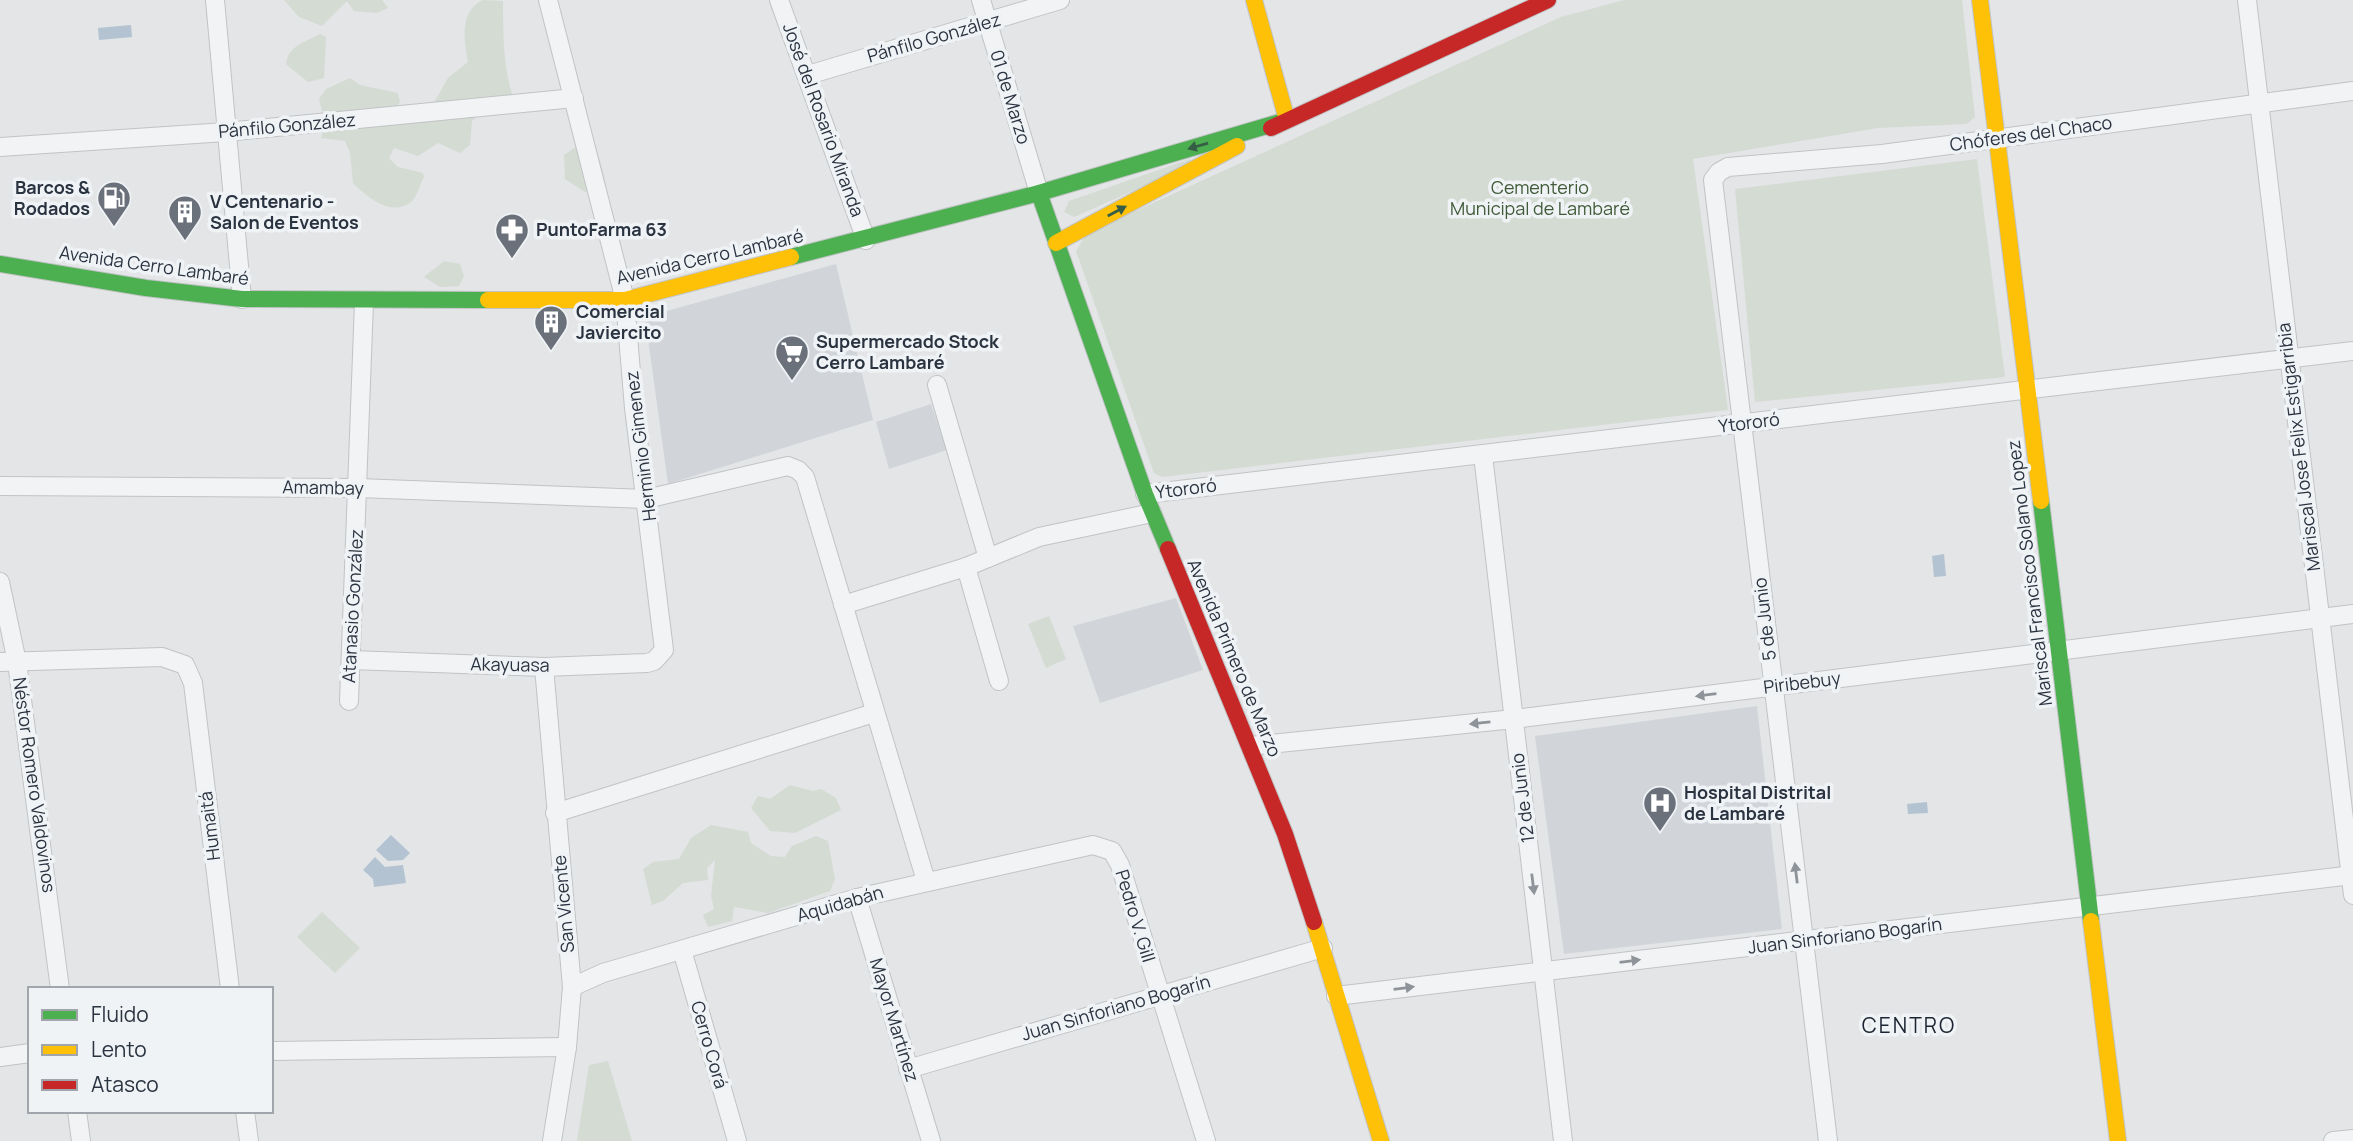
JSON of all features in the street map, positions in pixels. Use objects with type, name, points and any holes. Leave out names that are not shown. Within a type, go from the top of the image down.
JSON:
[{"type":"main road","points":[[1254,0],[1287,120]]},
{"type":"main road","name":"Avenida Cerro Lambaré","points":[[1056,243],[1287,120],[1548,0]]},
{"type":"main road","name":"Mariscal Francisco Solano Lopez","points":[[1980,0],[2118,1141]]},
{"type":"main road","name":"Avenida Cerro Lambaré","points":[[0,264],[146,288],[242,299],[364,302],[625,300],[866,240],[1039,193],[1287,120]]},
{"type":"main road","name":"Avenida Primero de Marzo","points":[[1039,193],[1152,513],[1285,834],[1323,947],[1381,1141]]},
{"type":"street","points":[[215,0],[242,299]]},
{"type":"street","name":"Herminio Gimenez","points":[[548,0],[625,300],[664,650]]},
{"type":"street","name":"José del Rosario Miranda","points":[[779,0],[866,240]]},
{"type":"street","name":"01 de Marzo","points":[[981,0],[1039,193]]},
{"type":"street","name":"Pánfilo González","points":[[808,75],[1059,0]]},
{"type":"street","name":"Mariscal Jose Felix Estigarribia","points":[[2247,0],[2353,895]]},
{"type":"street","name":"Chóferes del Chaco","points":[[1713,180],[1728,167],[1882,154],[2353,91]]},
{"type":"street","name":"Pánfilo González","points":[[0,147],[226,132],[574,97]]},
{"type":"street","name":"5 de Junio","points":[[1713,180],[1828,1141]]},
{"type":"street","name":"Atanasio González","points":[[349,701],[364,302]]},
{"type":"street","name":"Ytororó","points":[[1145,494],[2353,351]]},
{"type":"street","points":[[937,385],[988,558]]},
{"type":"street","name":"12 de Junio","points":[[1483,455],[1563,1141]]},
{"type":"street","name":"Amambay","points":[[0,485],[358,488],[646,499],[788,466],[798,470],[805,477],[926,881]]},
{"type":"street","name":"Ytororó","points":[[843,605],[966,567],[1039,537],[1152,513]]},
{"type":"street","points":[[966,567],[999,681]]},
{"type":"street","name":"Néstor Romero Valdovinos","points":[[0,582],[9,662],[61,987]]},
{"type":"street","name":"Piribebuy","points":[[1250,746],[1514,719],[2353,614]]},
{"type":"street","name":"Akayuasa","points":[[351,660],[544,667],[646,663],[654,661],[664,650]]},
{"type":"street","name":"Humaitá","points":[[9,662],[162,657],[185,665],[193,683],[230,987]]},
{"type":"street","name":"San Vicente","points":[[544,667],[572,987],[567,1047],[552,1141]]},
{"type":"street","points":[[555,813],[874,713]]},
{"type":"street","name":"Aquidabán","points":[[572,987],[603,973],[857,898],[1093,845],[1112,852]]},
{"type":"street","name":"Pedro V. Gill","points":[[1112,852],[1121,865],[1206,1141]]},
{"type":"street","name":"Juan Sinforiano Bogarín","points":[[1336,996],[2352,875]]},
{"type":"street","name":"Mayor Martínez","points":[[857,898],[931,1141]]},
{"type":"street","name":"Juan Sinforiano Bogarín","points":[[908,1069],[1323,947]]},
{"type":"street","name":"Cerro Corá","points":[[682,950],[737,1141]]},
{"type":"street","points":[[273,1051],[567,1047]]},
{"type":"street","points":[[0,1057],[28,1053]]},
{"type":"street","points":[[77,1113],[81,1141]]},
{"type":"street","points":[[245,1113],[249,1141]]},
{"type":"street","points":[[2333,1141],[2353,1139]]},
{"type":"shaded area","points":[[836,264],[873,420],[668,484],[645,317]]},
{"type":"shaded area","points":[[931,404],[947,450],[889,469],[876,422]]},
{"type":"shaded area","points":[[1176,598],[1203,670],[1100,703],[1073,626]]},
{"type":"shaded area","name":"Hospital Distrital de Lambaré","points":[[1757,706],[1782,929],[1564,954],[1535,736]]},
{"type":"green space","points":[[284,0],[382,0],[388,8],[376,13],[354,11],[347,1],[322,26],[299,17]]},
{"type":"green space","points":[[483,0],[503,1],[505,62],[513,97],[482,112],[472,121],[470,145],[460,153],[438,143],[418,156],[394,148],[389,158],[398,167],[423,173],[424,177],[411,202],[395,208],[379,203],[353,183],[350,152],[345,141],[321,138],[325,126],[346,112],[322,111],[319,99],[326,89],[350,78],[360,85],[398,93],[400,102],[393,112],[401,119],[435,101],[448,78],[468,62],[465,27],[470,11]]},
{"type":"green space","name":"Cementerio Municipal de Lambaré","points":[[1624,0],[1962,0],[1975,117],[1967,124],[1878,128],[1693,159],[1728,410],[1162,477],[1154,473],[1076,251],[1087,233],[1561,17]]},
{"type":"green space","points":[[320,34],[326,37],[324,78],[308,82],[286,64],[287,58],[298,45]]},
{"type":"green space","points":[[585,141],[596,148],[605,179],[585,192],[565,179],[564,155]]},
{"type":"green space","points":[[1190,159],[1192,165],[1074,217],[1064,212],[1069,201]]},
{"type":"green space","points":[[1977,159],[2005,377],[1755,402],[1735,189]]},
{"type":"green space","points":[[444,261],[460,264],[464,276],[459,286],[440,287],[424,277]]},
{"type":"green space","points":[[1049,616],[1066,659],[1046,668],[1028,624]]},
{"type":"green space","points":[[790,785],[813,791],[821,789],[836,798],[841,810],[795,833],[770,831],[751,808],[758,796],[770,799]]},
{"type":"green space","points":[[711,825],[748,832],[751,843],[771,856],[785,857],[792,846],[816,836],[828,841],[835,879],[830,891],[768,913],[734,907],[732,921],[708,927],[703,915],[714,909],[711,896],[715,860],[707,868],[708,880],[683,883],[663,901],[652,905],[643,869],[653,862],[679,859],[691,838]]},
{"type":"green space","points":[[322,912],[360,948],[335,973],[297,937]]},
{"type":"green space","points":[[608,1061],[632,1141],[577,1141],[589,1065]]},
{"type":"water","points":[[131,25],[132,37],[99,40],[98,28]]},
{"type":"water","points":[[1944,554],[1946,576],[1934,577],[1932,556]]},
{"type":"water","points":[[1927,802],[1928,813],[1908,814],[1907,804]]},
{"type":"water","points":[[391,835],[410,853],[403,860],[388,861],[376,850]]},
{"type":"water","points":[[375,857],[385,867],[403,865],[406,883],[374,887],[373,879],[363,870]]},
{"type":"traffic: fast","points":[[791,257],[1039,193],[1287,120]]},
{"type":"traffic: fast","points":[[1039,193],[1145,494],[1168,549]]},
{"type":"traffic: fast","points":[[0,264],[146,288],[242,299],[488,300]]},
{"type":"traffic: fast","points":[[2041,501],[2091,921]]},
{"type":"traffic: slow","points":[[1254,0],[1287,120]]},
{"type":"traffic: slow","points":[[1980,0],[2041,501]]},
{"type":"traffic: slow","points":[[1056,243],[1237,146]]},
{"type":"traffic: slow","points":[[488,300],[625,300],[791,257]]},
{"type":"traffic: slow","points":[[2091,921],[2118,1141]]},
{"type":"traffic: slow","points":[[1314,922],[1381,1141]]},
{"type":"traffic: jam","points":[[1271,128],[1548,0]]},
{"type":"traffic: jam","points":[[1168,549],[1285,834],[1314,922]]},
{"type":"place","name":"Barcos & Rodados","points":[[114,228]]},
{"type":"place","name":"V Centenario - Salon de Eventos","points":[[185,242]]},
{"type":"place","name":"PuntoFarma 63","points":[[512,260]]},
{"type":"place","name":"Comercial Javiercito","points":[[551,352]]},
{"type":"place","name":"Supermercado Stock Cerro Lambaré","points":[[792,382]]},
{"type":"place","name":"Hospital Distrital de Lambaré","points":[[1660,833]]},
{"type":"district","name":"CENTRO","points":[[1909,1026]]}]
